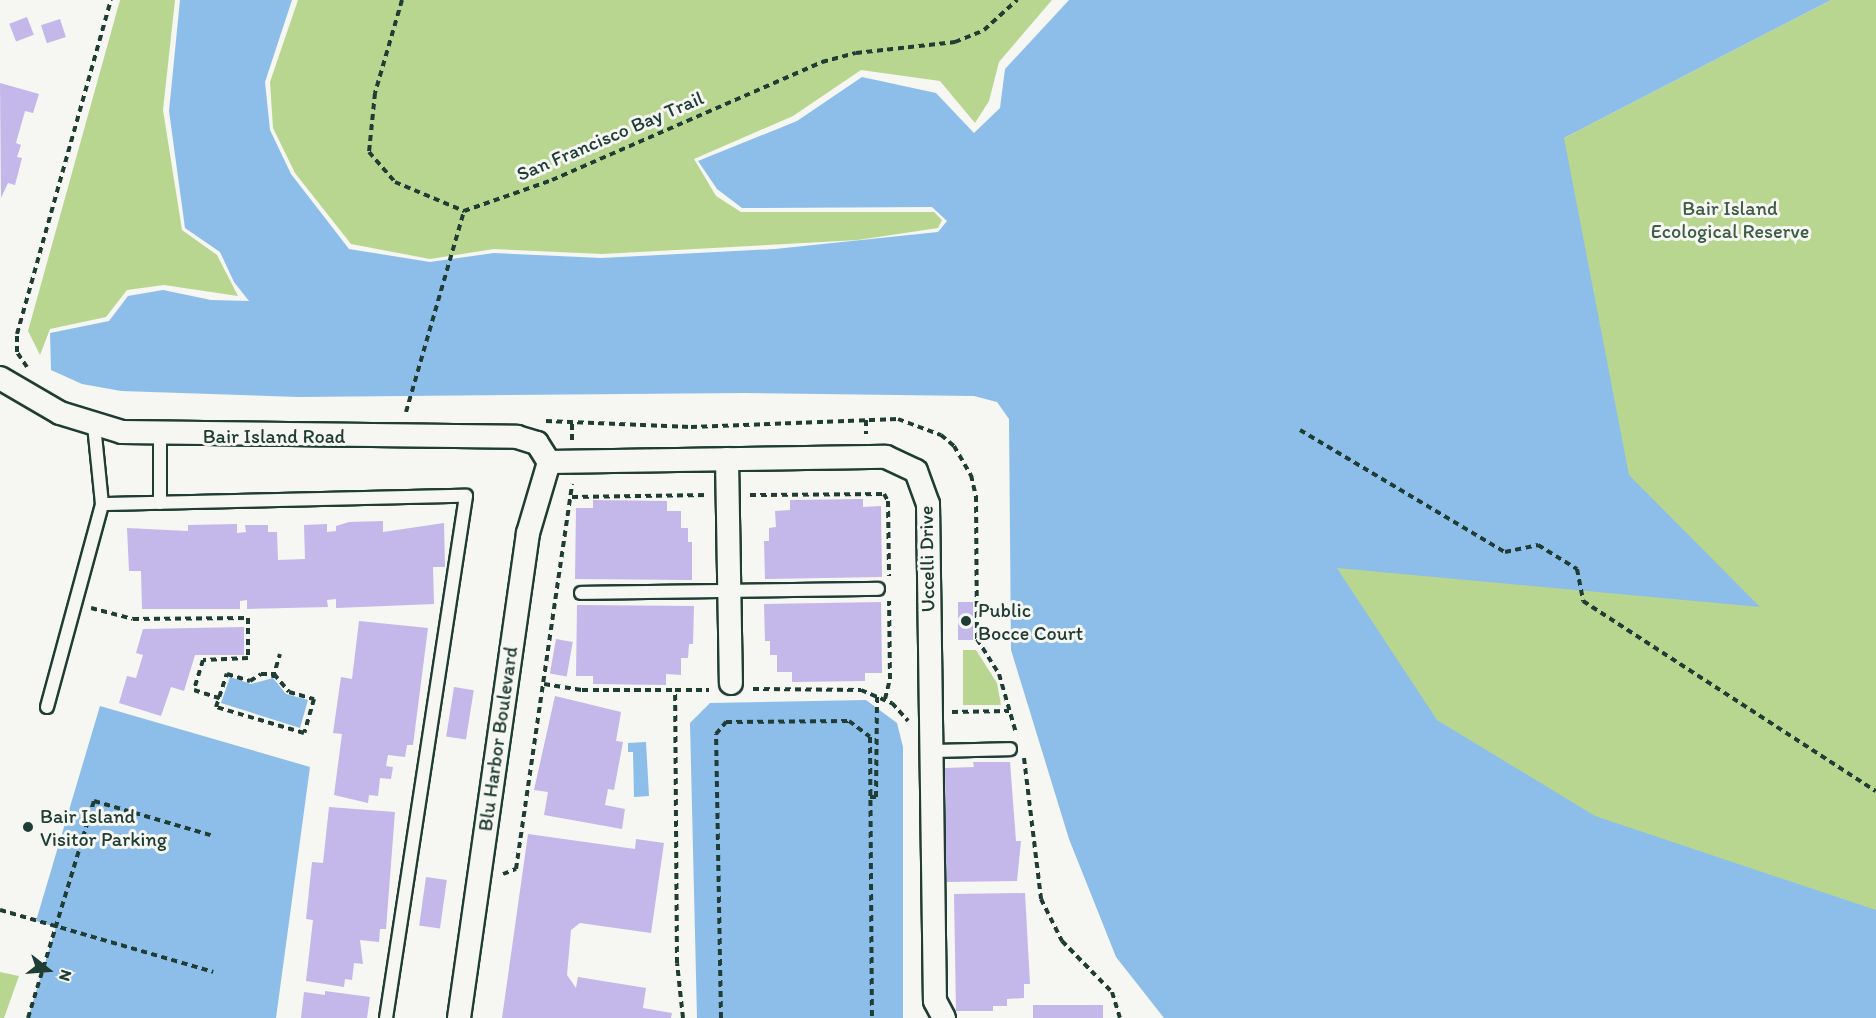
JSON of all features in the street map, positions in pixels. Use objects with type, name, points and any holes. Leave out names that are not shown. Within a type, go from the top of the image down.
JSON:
[{"type":"street","name":"Bair Island Road","points":[[0,378],[60,413],[94,425],[160,435],[517,437],[537,443],[549,462]]},
{"type":"street","name":"Uccelli Drive","points":[[549,462],[886,457],[916,471],[928,504],[935,1001],[944,1018]]},
{"type":"street","points":[[727,459],[731,687]]},
{"type":"street","name":"Blu Harbor Boulevard","points":[[459,1018],[528,533],[549,462]]},
{"type":"lane","points":[[46,707],[102,504],[94,425]]},
{"type":"lane","points":[[160,435],[160,502]]},
{"type":"lane","points":[[102,504],[466,496],[387,1018]]},
{"type":"lane","points":[[581,593],[878,589]]},
{"type":"lane","points":[[930,751],[1015,746]]},
{"type":"path","points":[[24,373],[28,368],[17,352],[17,334],[111,0]]},
{"type":"path","points":[[402,0],[375,93],[369,152],[395,182],[464,211],[404,420]]},
{"type":"path","name":"San Francisco Bay Trail","points":[[464,211],[552,180],[822,62],[856,53],[955,42],[984,30],[1017,0]]},
{"type":"path","points":[[540,420],[691,427],[898,419],[928,427],[954,446],[964,460],[976,496],[977,639],[999,674],[1015,746]]},
{"type":"path","points":[[866,420],[866,439]]},
{"type":"path","points":[[572,423],[572,442]]},
{"type":"path","points":[[1300,430],[1505,552],[1538,545],[1577,569],[1583,601],[1876,791]]},
{"type":"path","points":[[502,882],[504,873],[516,870],[572,497],[572,475]]},
{"type":"path","points":[[743,495],[879,492],[887,498],[890,679],[885,699]]},
{"type":"path","points":[[572,497],[714,495]]},
{"type":"path","points":[[76,605],[133,619],[248,618],[248,658],[203,660],[194,690],[221,698]]},
{"type":"path","points":[[273,676],[280,654]]},
{"type":"path","points":[[227,674],[250,681],[261,674],[283,679],[289,692],[314,699],[304,734],[216,707],[221,698],[227,674]]},
{"type":"path","points":[[544,684],[582,690],[847,687],[885,699],[903,712],[911,731]]},
{"type":"path","points":[[675,690],[677,963],[683,1018]]},
{"type":"path","points":[[870,797],[876,797],[877,695]]},
{"type":"path","points":[[943,712],[1009,711]]},
{"type":"path","points":[[721,1018],[716,734],[726,722],[849,721],[870,737],[872,1018]]},
{"type":"path","points":[[1023,753],[1030,779],[1041,899],[1062,941],[1112,992],[1120,1018]]},
{"type":"path","points":[[28,1018],[94,801],[214,836]]},
{"type":"path","points":[[0,910],[213,972]]},
{"type":"green space","points":[[120,0],[175,0],[163,110],[182,230],[217,255],[238,296],[164,285],[127,290],[106,317],[50,329],[40,355],[28,331]]},
{"type":"green space","points":[[298,0],[1052,0],[999,62],[989,101],[975,123],[940,81],[861,70],[793,116],[694,159],[716,196],[741,212],[934,212],[942,220],[938,228],[858,240],[602,254],[494,249],[430,259],[351,244],[295,173],[273,128],[270,82]]},
{"type":"green space","name":"Bair Island Ecological Reserve","points":[[1831,0],[1876,0],[1876,977],[1679,916],[1512,766],[1436,720],[1336,567],[1402,573],[1564,138]]},
{"type":"green space","points":[[963,650],[976,650],[997,683],[1001,705],[963,705]]},
{"type":"green space","points":[[0,972],[19,976],[4,1018],[0,1018]]},
{"type":"water","points":[[180,0],[292,0],[265,82],[270,130],[291,174],[349,249],[430,262],[494,253],[601,258],[775,249],[938,232],[947,221],[932,207],[742,208],[717,189],[698,161],[797,121],[862,77],[936,93],[974,133],[1000,108],[1005,69],[1069,0],[1831,0],[1564,138],[1629,475],[1760,607],[1337,568],[1437,720],[1595,816],[1876,910],[1876,1018],[1164,1018],[1116,957],[1069,839],[1011,650],[1009,419],[997,402],[974,396],[744,393],[298,397],[121,391],[82,384],[51,370],[50,333],[109,321],[128,296],[163,290],[211,300],[249,301],[234,282],[220,252],[185,228],[169,111]]},
{"type":"water","points":[[230,677],[251,684],[273,678],[286,694],[308,700],[300,728],[221,703]]},
{"type":"water","points":[[866,700],[897,723],[903,747],[903,1018],[697,1018],[690,723],[710,703]]},
{"type":"water","points":[[100,706],[310,767],[276,1018],[28,1018],[56,927],[36,921]]},
{"type":"water","points":[[646,742],[649,796],[634,797],[633,752],[628,752],[628,743]]},
{"type":"building","points":[[27,17],[34,35],[16,42],[9,24]]},
{"type":"building","points":[[60,19],[66,37],[47,43],[41,25]]},
{"type":"building","points":[[0,83],[39,94],[33,113],[25,111],[16,143],[21,145],[17,157],[22,158],[15,185],[8,183],[1,198]]},
{"type":"building","points":[[863,499],[863,507],[881,506],[882,577],[765,579],[764,541],[769,541],[769,528],[776,527],[775,511],[790,510],[790,500]]},
{"type":"building","points":[[593,500],[667,501],[667,511],[681,511],[681,528],[688,528],[688,542],[692,542],[692,580],[575,579],[576,508],[593,508]]},
{"type":"building","points":[[383,521],[383,532],[444,523],[445,567],[433,567],[434,604],[336,608],[336,599],[327,600],[328,607],[247,609],[247,600],[240,601],[240,609],[142,609],[141,571],[129,571],[127,528],[188,531],[188,525],[237,524],[237,533],[246,532],[245,525],[268,525],[268,532],[277,532],[278,560],[305,559],[304,525],[327,524],[327,532],[336,531],[336,526],[349,522]]},
{"type":"building","points":[[881,602],[882,673],[865,673],[865,681],[792,682],[792,672],[777,672],[777,655],[770,655],[770,641],[765,641],[764,604]]},
{"type":"building","points":[[958,602],[973,602],[973,640],[958,640]]},
{"type":"building","points":[[577,605],[694,606],[693,644],[689,644],[688,658],[681,658],[681,675],[666,674],[666,685],[593,684],[593,676],[576,676]]},
{"type":"building","points":[[359,621],[428,628],[413,745],[407,745],[405,757],[388,755],[386,766],[393,767],[391,779],[380,778],[378,796],[369,795],[368,803],[334,795],[342,734],[333,733],[341,677],[352,679]]},
{"type":"building","points":[[244,627],[244,655],[195,655],[184,691],[171,687],[161,716],[119,703],[127,676],[136,678],[143,655],[136,653],[143,629]]},
{"type":"building","points":[[556,639],[573,642],[567,676],[550,673]]},
{"type":"building","points":[[454,687],[474,690],[466,740],[446,736]]},
{"type":"building","points":[[555,696],[621,712],[616,741],[623,742],[614,790],[608,789],[605,805],[625,809],[622,829],[544,815],[548,792],[534,790]]},
{"type":"building","points":[[973,762],[1010,762],[1016,841],[1021,841],[1017,881],[946,882],[945,768],[974,767]]},
{"type":"building","points":[[329,807],[395,812],[386,929],[380,929],[379,942],[360,940],[363,964],[354,963],[352,980],[345,979],[344,987],[306,981],[313,920],[306,919],[312,862],[323,863]]},
{"type":"building","points":[[528,834],[635,849],[636,839],[664,843],[651,933],[580,923],[571,930],[567,975],[576,988],[578,977],[646,988],[643,1008],[672,1013],[671,1018],[502,1018]]},
{"type":"building","points":[[426,877],[447,880],[440,928],[419,926]]},
{"type":"building","points":[[1025,893],[1030,984],[1024,984],[1024,998],[1007,999],[1007,1006],[993,1006],[993,1011],[956,1011],[954,894]]},
{"type":"building","points":[[325,991],[370,997],[367,1018],[301,1018],[304,992],[325,995]]},
{"type":"building","points":[[1033,1005],[1103,1005],[1103,1018],[1033,1018]]},
{"type":"place","name":"Public Bocce Court","points":[[966,621]]},
{"type":"place","name":"Bair Island Visitor Parking","points":[[28,827]]}]
